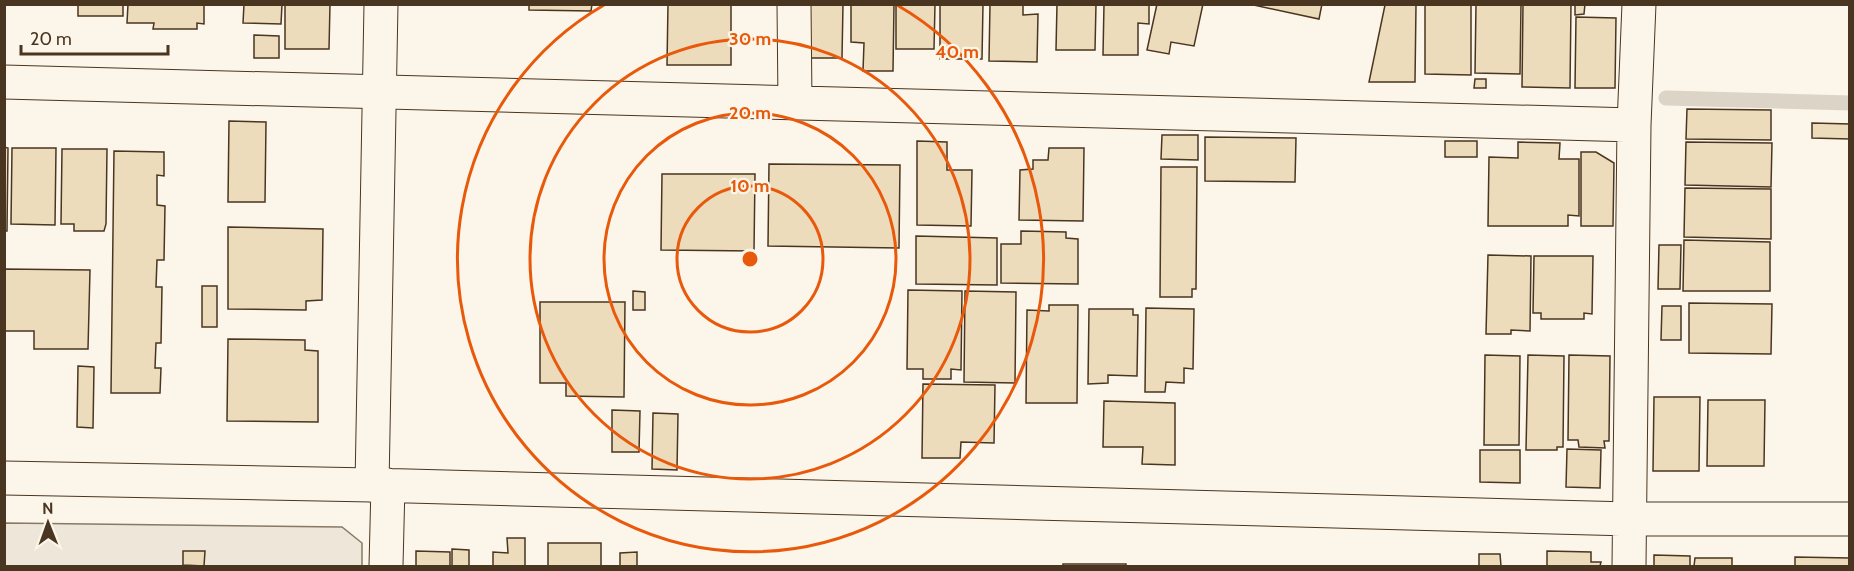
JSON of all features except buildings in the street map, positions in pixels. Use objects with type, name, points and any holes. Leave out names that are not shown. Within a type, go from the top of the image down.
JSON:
[{"type":"street","points":[[381,4],[379,92],[380,485],[386,567]]},
{"type":"street","points":[[794,4],[795,103]]},
{"type":"street","points":[[1629,567],[1634,125],[1640,4]]},
{"type":"street","points":[[4,82],[1634,125]]},
{"type":"street","points":[[4,478],[380,485],[1630,519],[1850,519]]},
{"type":"shaded area","points":[[5,523],[342,527],[362,543],[362,566],[5,566]]},
{"type":"waterway","points":[[1666,98],[1850,103]]}]
